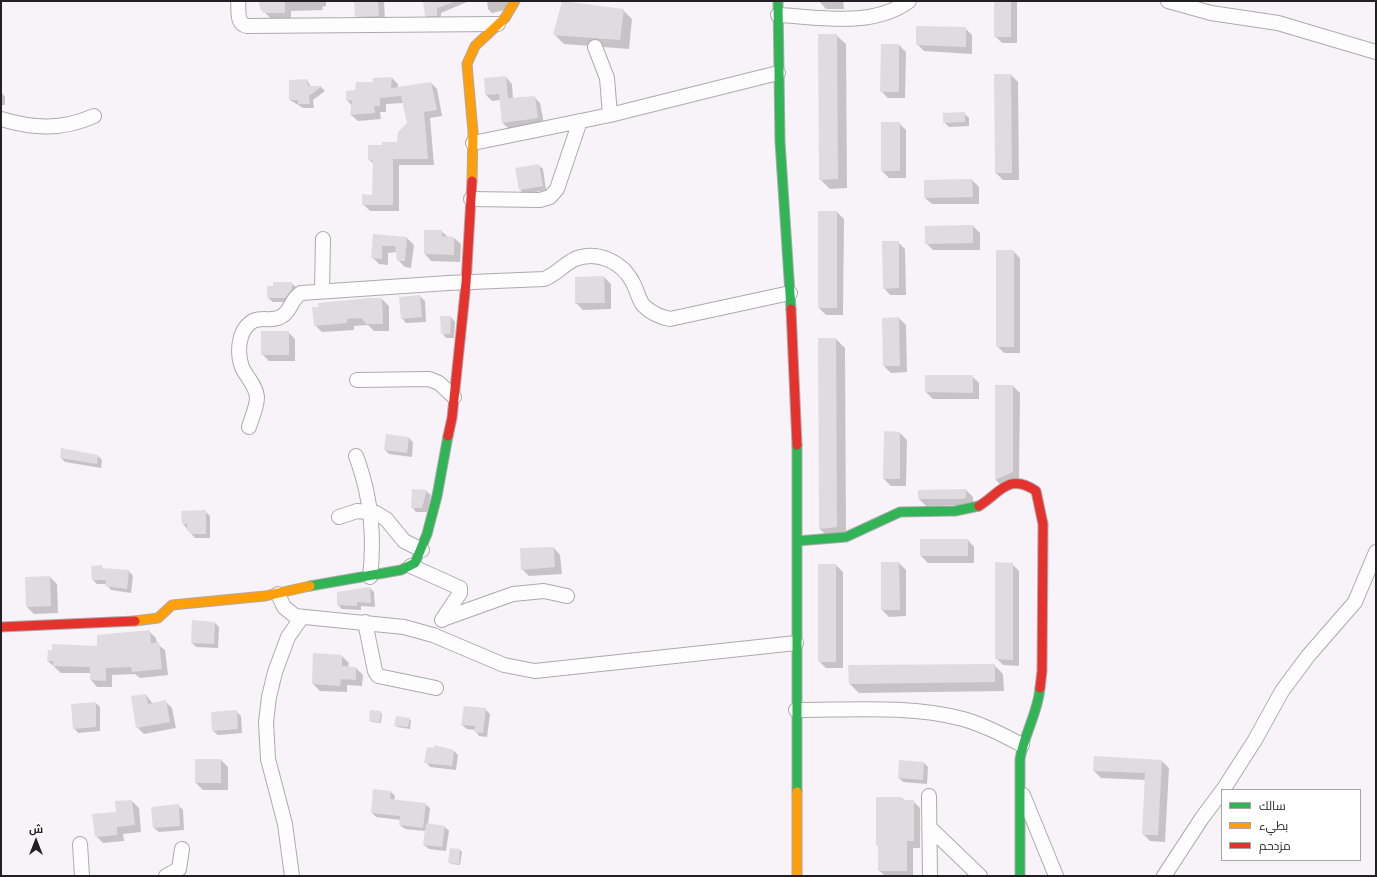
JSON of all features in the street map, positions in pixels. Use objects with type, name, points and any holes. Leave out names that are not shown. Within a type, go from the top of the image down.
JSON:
[{"type":"street","points":[[238,1],[239,21],[243,26],[498,24]]},
{"type":"street","points":[[1,627],[122,623],[158,618],[172,605],[278,594],[304,587],[370,577],[411,566],[418,558],[422,550],[437,496],[442,461],[452,418],[466,283],[473,143],[468,57],[475,47],[510,11],[515,1]]},
{"type":"street","points":[[797,876],[796,412],[790,293],[784,222],[778,73],[778,8],[850,18],[865,18],[893,10],[909,1]]},
{"type":"street","points":[[1168,1],[1210,13],[1278,23],[1376,52]]},
{"type":"street","points":[[595,47],[607,78],[610,115]]},
{"type":"street","points":[[473,143],[610,115],[778,73]]},
{"type":"street","points":[[1,119],[32,127],[48,128],[80,122],[94,116]]},
{"type":"street","points":[[471,200],[535,200],[550,197],[557,189],[580,121]]},
{"type":"street","points":[[322,291],[323,239]]},
{"type":"street","points":[[249,427],[257,397],[254,386],[244,370],[240,358],[240,342],[244,330],[253,321],[281,317],[286,313],[293,299],[301,293],[544,279],[552,276],[575,259],[586,256],[598,256],[609,260],[623,269],[633,282],[642,303],[649,311],[665,318],[681,317],[790,293]]},
{"type":"street","points":[[357,380],[429,379],[436,381],[454,398]]},
{"type":"street","points":[[356,456],[365,483],[371,511],[373,537],[370,577]]},
{"type":"street","points":[[797,541],[825,540],[849,536],[871,527],[889,516],[907,510],[971,509],[983,504],[1007,485],[1015,483],[1023,483],[1036,491],[1043,524],[1042,671],[1039,699],[1022,745],[1020,789],[1020,876]]},
{"type":"street","points":[[339,517],[357,510],[371,511],[386,519],[400,537],[422,550]]},
{"type":"street","points":[[1223,789],[1255,740],[1282,691],[1308,656],[1355,602],[1376,552]]},
{"type":"street","points":[[411,566],[460,588],[460,592],[433,635]]},
{"type":"street","points":[[443,619],[513,594],[544,591],[567,596]]},
{"type":"street","points":[[278,594],[280,601],[289,612],[302,617],[404,627],[433,635],[504,665],[535,671],[796,643]]},
{"type":"street","points":[[292,876],[285,824],[268,759],[266,722],[269,697],[278,665],[288,637],[302,617]]},
{"type":"street","points":[[365,622],[375,671],[378,676],[436,688]]},
{"type":"street","points":[[796,710],[903,710],[934,713],[972,722],[994,730],[1022,745]]},
{"type":"street","points":[[1020,789],[1056,876]]},
{"type":"street","points":[[1164,876],[1221,791]]},
{"type":"street","points":[[929,796],[930,876]]},
{"type":"street","points":[[929,827],[980,876]]},
{"type":"street","points":[[80,844],[82,876]]},
{"type":"street","points":[[166,876],[177,872],[181,867],[182,849]]},
{"type":"building","points":[[259,1],[285,1],[285,13],[264,13],[260,9]]},
{"type":"building","points":[[354,1],[378,1],[379,16],[355,17]]},
{"type":"building","points":[[423,1],[454,2],[437,8],[437,16],[425,16]]},
{"type":"building","points":[[562,1],[624,9],[620,40],[553,35]]},
{"type":"building","points":[[994,1],[1011,1],[1011,37],[994,37]]},
{"type":"building","points":[[916,26],[966,27],[966,47],[916,45]]},
{"type":"building","points":[[818,34],[837,34],[838,179],[819,180]]},
{"type":"building","points":[[881,44],[899,44],[899,92],[880,92]]},
{"type":"building","points":[[994,74],[1011,74],[1012,173],[995,173]]},
{"type":"building","points":[[506,76],[508,98],[535,96],[538,118],[502,123],[499,94],[485,95],[484,78]]},
{"type":"building","points":[[392,77],[391,88],[431,82],[437,110],[424,112],[428,159],[393,159],[393,205],[362,205],[362,194],[372,195],[373,161],[368,160],[368,145],[382,145],[382,142],[397,142],[398,132],[407,123],[401,96],[380,98],[380,106],[374,106],[375,113],[350,115],[352,100],[346,101],[346,91],[355,90],[356,82],[373,82],[373,78]]},
{"type":"building","points":[[307,79],[308,86],[322,86],[309,96],[310,104],[298,104],[298,100],[289,100],[289,80]]},
{"type":"building","points":[[965,112],[965,122],[943,123],[943,113]]},
{"type":"building","points":[[881,122],[900,122],[900,171],[881,171]]},
{"type":"building","points":[[539,164],[543,186],[519,190],[515,168]]},
{"type":"building","points":[[972,179],[973,197],[924,198],[924,180]]},
{"type":"building","points":[[818,211],[837,211],[837,308],[818,308]]},
{"type":"building","points":[[973,225],[973,243],[925,244],[925,226]]},
{"type":"building","points":[[424,230],[442,230],[442,236],[454,237],[454,255],[424,254]]},
{"type":"building","points":[[373,234],[407,237],[405,261],[397,261],[395,246],[382,246],[382,259],[371,258]]},
{"type":"building","points":[[882,241],[899,241],[899,288],[883,289]]},
{"type":"building","points":[[996,250],[1014,250],[1014,347],[996,347]]},
{"type":"building","points":[[604,276],[605,303],[575,303],[575,277]]},
{"type":"building","points":[[273,282],[292,282],[292,289],[285,298],[267,298],[267,286],[273,286]]},
{"type":"building","points":[[420,295],[422,317],[401,319],[399,297]]},
{"type":"building","points":[[382,298],[383,324],[366,324],[361,318],[347,319],[347,323],[314,326],[312,307],[318,307],[318,303]]},
{"type":"building","points":[[440,316],[451,316],[450,334],[441,334]]},
{"type":"building","points":[[899,317],[900,366],[883,366],[882,318]]},
{"type":"building","points":[[261,331],[289,331],[289,355],[261,355]]},
{"type":"building","points":[[818,338],[836,338],[837,527],[819,529]]},
{"type":"building","points":[[925,375],[973,375],[973,393],[925,392]]},
{"type":"building","points":[[995,385],[1013,385],[1013,472],[995,480]]},
{"type":"building","points":[[884,431],[900,432],[900,479],[883,479]]},
{"type":"building","points":[[386,434],[409,437],[407,453],[384,450]]},
{"type":"building","points":[[61,448],[98,455],[97,464],[60,458]]},
{"type":"building","points":[[412,489],[427,490],[422,508],[411,508]]},
{"type":"building","points":[[966,489],[966,498],[962,499],[918,499],[918,490]]},
{"type":"building","points":[[206,510],[206,534],[190,534],[190,531],[187,531],[187,524],[182,524],[181,511]]},
{"type":"building","points":[[920,539],[968,539],[968,556],[920,556]]},
{"type":"building","points":[[554,547],[555,567],[521,570],[520,548]]},
{"type":"building","points":[[881,562],[899,562],[900,610],[881,610]]},
{"type":"building","points":[[995,562],[1013,563],[1013,660],[995,659]]},
{"type":"building","points":[[818,564],[836,564],[836,662],[818,662]]},
{"type":"building","points":[[102,565],[102,568],[129,570],[127,589],[105,586],[106,580],[92,580],[91,566]]},
{"type":"building","points":[[50,576],[51,606],[26,607],[25,577]]},
{"type":"building","points":[[370,587],[371,603],[357,602],[357,606],[337,605],[337,592]]},
{"type":"building","points":[[192,620],[215,622],[214,644],[191,643]]},
{"type":"building","points":[[150,630],[151,643],[159,642],[162,669],[132,672],[131,667],[106,668],[106,681],[90,680],[90,667],[53,666],[53,661],[47,661],[48,650],[52,650],[52,644],[97,646],[97,635]]},
{"type":"building","points":[[313,653],[342,655],[342,666],[356,667],[356,680],[341,679],[340,686],[312,684]]},
{"type":"building","points":[[995,664],[995,682],[849,684],[848,665]]},
{"type":"building","points":[[146,694],[148,704],[166,700],[170,722],[136,728],[131,696]]},
{"type":"building","points":[[96,702],[96,727],[73,729],[71,704]]},
{"type":"building","points":[[464,706],[486,708],[483,733],[474,732],[475,726],[461,725]]},
{"type":"building","points":[[237,710],[238,729],[212,731],[211,712]]},
{"type":"building","points":[[370,710],[381,711],[380,722],[369,721]]},
{"type":"building","points":[[396,716],[410,718],[408,727],[394,726]]},
{"type":"building","points":[[434,745],[454,750],[452,766],[424,763],[427,747],[434,748]]},
{"type":"building","points":[[1094,756],[1162,760],[1158,835],[1142,835],[1145,773],[1093,771]]},
{"type":"building","points":[[195,759],[221,759],[221,783],[195,783]]},
{"type":"building","points":[[899,760],[924,762],[923,780],[898,778]]},
{"type":"building","points":[[373,789],[391,791],[390,799],[426,803],[423,828],[399,825],[400,816],[371,813]]},
{"type":"building","points":[[876,797],[902,797],[902,800],[914,800],[914,841],[907,841],[907,871],[878,871],[878,845],[876,845]]},
{"type":"building","points":[[132,800],[135,825],[117,827],[117,835],[95,837],[92,814],[116,812],[115,801]]},
{"type":"building","points":[[179,804],[180,826],[153,828],[151,807]]},
{"type":"building","points":[[426,823],[445,826],[442,847],[423,845]]},
{"type":"building","points":[[450,848],[460,849],[459,864],[448,863]]},
{"type":"traffic: fast","points":[[778,1],[780,142],[791,309]]},
{"type":"traffic: fast","points":[[310,586],[401,570],[415,563],[427,534],[437,496],[448,436]]},
{"type":"traffic: fast","points":[[797,445],[797,792]]},
{"type":"traffic: fast","points":[[797,541],[846,537],[900,512],[955,511],[979,506]]},
{"type":"traffic: fast","points":[[1020,876],[1020,759],[1037,706],[1040,688]]},
{"type":"traffic: slow","points":[[472,181],[473,132],[467,64],[475,46],[505,18],[515,1]]},
{"type":"traffic: slow","points":[[135,621],[158,618],[172,605],[265,596],[310,586]]},
{"type":"traffic: slow","points":[[797,792],[797,876]]},
{"type":"traffic: jam","points":[[448,436],[452,418],[466,283],[472,181]]},
{"type":"traffic: jam","points":[[791,309],[797,445]]},
{"type":"traffic: jam","points":[[979,506],[1005,486],[1012,484],[1027,486],[1036,491],[1043,524],[1042,671],[1040,688]]},
{"type":"traffic: jam","points":[[1,627],[135,621]]}]
